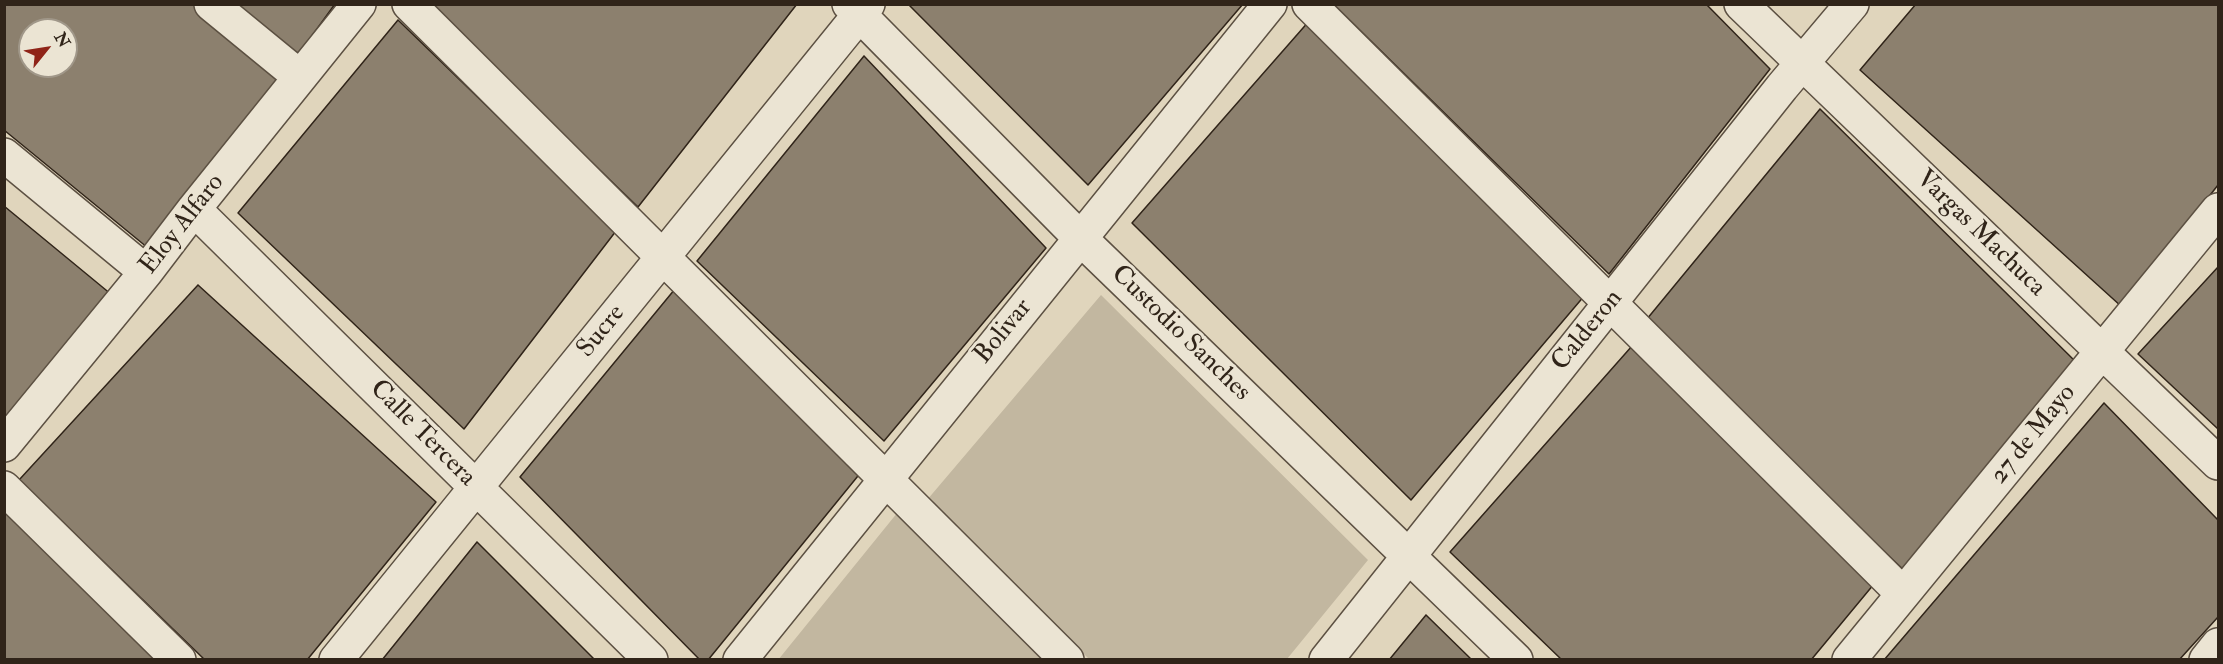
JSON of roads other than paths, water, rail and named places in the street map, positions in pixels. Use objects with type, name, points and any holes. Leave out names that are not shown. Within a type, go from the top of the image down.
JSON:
[{"type":"street","points":[[211,4],[300,78]]},
{"type":"street","name":"Eloy Alfaro","points":[[4,445],[146,272],[359,4]]},
{"type":"street","points":[[409,4],[1067,660]]},
{"type":"street","name":"Bolivar","points":[[740,660],[1270,4]]},
{"type":"street","points":[[1309,4],[1903,594]]},
{"type":"street","name":"Vargas Machuca","points":[[1741,4],[2218,463]]},
{"type":"street","name":"Calderon","points":[[1326,660],[1782,87],[1852,4]]},
{"type":"street","name":"Sucre","points":[[336,660],[663,257],[858,8]]},
{"type":"street","name":"Custodio Sanches","points":[[858,8],[1080,238],[1516,660]]},
{"type":"street","points":[[4,155],[146,272]]},
{"type":"street","name":"Calle Tercera","points":[[194,209],[651,660]]},
{"type":"street","name":"27 de Mayo","points":[[1849,660],[2218,210]]},
{"type":"street","points":[[4,488],[179,660]]},
{"type":"street","points":[[2206,660],[2218,645]]}]
